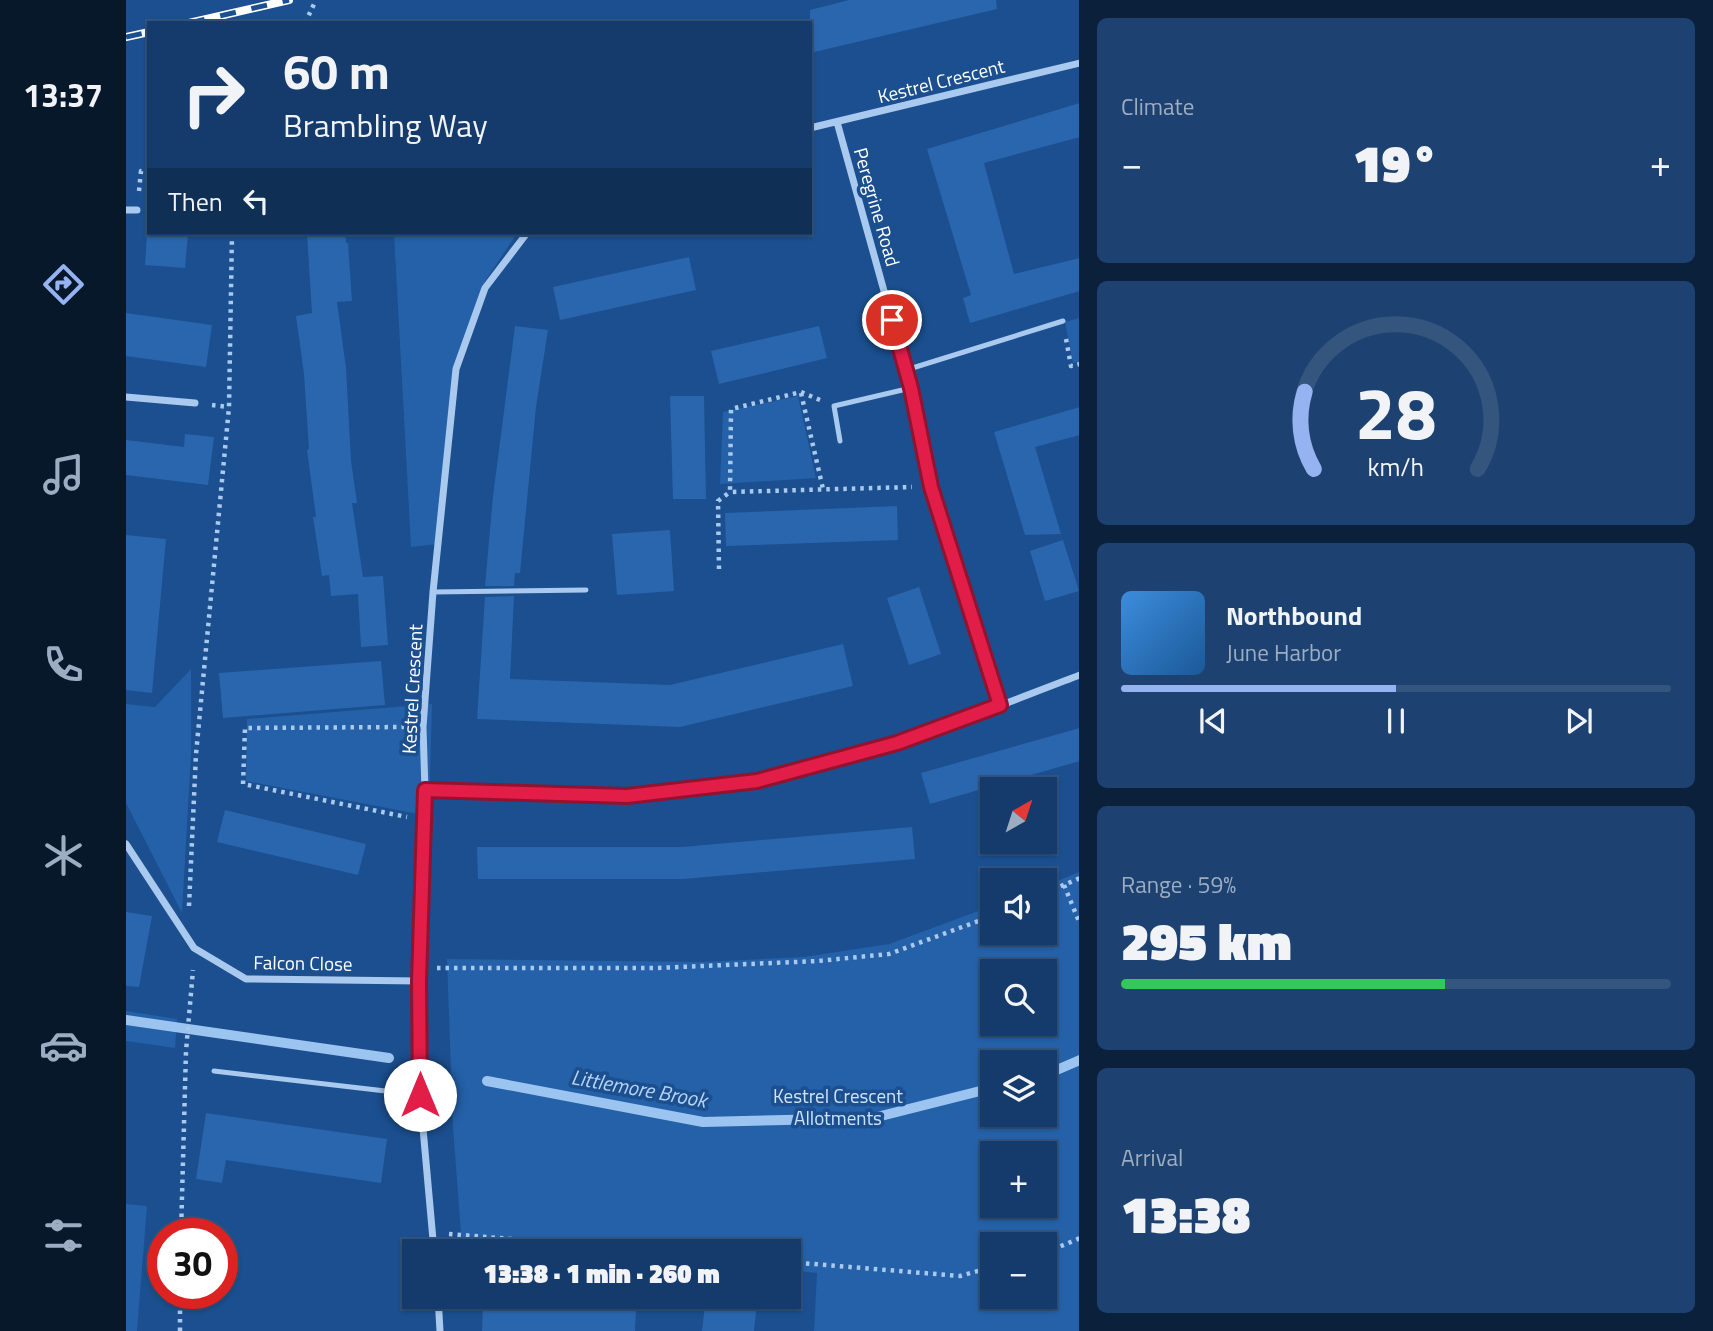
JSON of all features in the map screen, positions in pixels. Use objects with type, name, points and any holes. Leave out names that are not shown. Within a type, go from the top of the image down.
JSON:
[{"type":"street","name":"Kestrel Crescent","points":[[812,128],[1079,63]]},
{"type":"street","name":"Peregrine Road","points":[[837,122],[911,388],[931,487],[1000,705]]},
{"type":"street","points":[[126,210],[137,210]]},
{"type":"street","name":"Kestrel Crescent","points":[[433,1239],[420,1095],[419,981],[425,790],[423,727],[433,592],[456,369],[485,288],[525,235]]},
{"type":"street","points":[[126,397],[195,403]]},
{"type":"street","points":[[425,790],[627,796],[757,781],[897,743],[1079,676]]},
{"type":"street","name":"Falcon Close","points":[[126,844],[194,948],[246,979],[419,981]]},
{"type":"street","points":[[439,1309],[440,1331]]},
{"type":"lane","points":[[906,370],[1063,321]]},
{"type":"lane","points":[[840,441],[834,406],[911,388]]},
{"type":"lane","points":[[433,592],[586,590]]},
{"type":"lane","points":[[214,1071],[420,1095]]},
{"type":"path","points":[[306,21],[316,0]]},
{"type":"path","points":[[137,210],[141,171],[147,171]]},
{"type":"path","points":[[187,939],[196,754],[229,407],[232,235]]},
{"type":"path","points":[[1063,321],[1071,366],[1079,364]]},
{"type":"path","points":[[730,492],[731,409],[801,392],[834,406]]},
{"type":"path","points":[[801,392],[823,489]]},
{"type":"path","points":[[719,569],[718,501],[730,492],[931,487]]},
{"type":"path","points":[[423,727],[244,728],[243,783],[424,820]]},
{"type":"path","points":[[1057,888],[1079,878]]},
{"type":"path","points":[[1064,885],[1079,922]]},
{"type":"path","points":[[420,968],[656,968],[818,961],[889,954],[980,920]]},
{"type":"path","points":[[181,1218],[187,1037],[194,948]]},
{"type":"path","points":[[432,1232],[516,1239]]},
{"type":"path","points":[[1057,1248],[1079,1238]]},
{"type":"path","points":[[801,1263],[960,1276],[980,1270]]},
{"type":"path","points":[[180,1309],[180,1331]]},
{"type":"green space","points":[[394,235],[516,235],[482,286],[450,399],[440,544],[411,547]]},
{"type":"green space","points":[[1079,318],[1079,362],[1073,363],[1065,322]]},
{"type":"green space","points":[[798,396],[816,478],[720,484],[723,412]]},
{"type":"green space","points":[[191,669],[191,754],[182,913],[126,803],[126,704],[155,707]]},
{"type":"green space","points":[[432,704],[429,816],[246,781],[247,719]]},
{"type":"green space","name":"Kestrel Crescent Allotments","points":[[1079,872],[1079,1331],[814,1331],[817,1273],[801,1271],[801,1239],[461,1239],[453,1128],[447,959],[702,962],[804,957],[889,944],[980,910],[980,945],[1057,945],[1057,881]]},
{"type":"green space","points":[[126,1011],[177,1019],[175,1048],[126,1041]]},
{"type":"green space","points":[[126,1204],[147,1206],[137,1331],[126,1331]]},
{"type":"building","points":[[849,0],[996,0],[997,9],[812,53],[810,10]]},
{"type":"building","points":[[1079,103],[1079,137],[984,163],[1014,274],[1079,258],[1079,291],[970,323],[963,298],[971,295],[927,149]]},
{"type":"building","points":[[147,233],[188,235],[185,268],[145,265]]},
{"type":"building","points":[[307,235],[345,235],[352,301],[337,302],[346,368],[351,461],[357,503],[352,503],[363,577],[383,576],[388,645],[361,647],[358,594],[331,596],[329,575],[322,576],[313,517],[316,517],[307,450],[304,374],[296,316],[312,313]]},
{"type":"building","points":[[689,257],[696,290],[560,320],[553,287]]},
{"type":"building","points":[[126,313],[212,325],[206,367],[126,356]]},
{"type":"building","points":[[515,326],[548,330],[536,407],[520,573],[515,573],[514,586],[485,586],[493,496]]},
{"type":"building","points":[[819,326],[827,358],[719,384],[711,351]]},
{"type":"building","points":[[670,396],[704,396],[706,499],[673,499]]},
{"type":"building","points":[[1079,407],[1079,435],[1035,447],[1061,534],[1025,535],[994,432]]},
{"type":"building","points":[[185,434],[214,437],[208,485],[126,475],[126,440],[184,447]]},
{"type":"building","points":[[897,506],[898,540],[726,546],[725,513]]},
{"type":"building","points":[[670,530],[674,591],[617,595],[612,534]]},
{"type":"building","points":[[126,535],[166,539],[152,693],[126,690]]},
{"type":"building","points":[[1063,540],[1079,591],[1045,601],[1030,551]]},
{"type":"building","points":[[919,587],[941,654],[909,665],[887,598]]},
{"type":"building","points":[[514,596],[510,679],[670,685],[843,644],[853,686],[680,727],[477,719],[485,597]]},
{"type":"building","points":[[381,661],[385,705],[223,718],[219,673]]},
{"type":"building","points":[[1079,728],[1079,761],[1024,777],[980,777],[980,790],[930,804],[921,773]]},
{"type":"building","points":[[225,810],[366,844],[358,875],[217,842]]},
{"type":"building","points":[[912,827],[915,859],[683,879],[478,879],[477,847],[682,847]]},
{"type":"building","points":[[126,912],[152,916],[139,987],[126,986]]},
{"type":"building","points":[[206,1113],[387,1139],[381,1183],[226,1160],[222,1183],[196,1179]]},
{"type":"building","points":[[483,1309],[636,1309],[635,1331],[482,1331]]},
{"type":"building","points":[[705,1309],[756,1309],[754,1331],[702,1331]]},
{"type":"waterway","name":"Littlemore Brook","points":[[126,1020],[389,1058]]},
{"type":"waterway","name":"Littlemore Brook","points":[[1057,1070],[1079,1060]]},
{"type":"waterway","name":"Littlemore Brook","points":[[487,1081],[703,1122],[873,1118],[980,1091]]},
{"type":"railway","points":[[198,21],[289,0]]},
{"type":"railway","points":[[126,37],[147,32]]},
{"type":"route","points":[[420,1095],[419,981],[425,790],[627,796],[757,781],[897,743],[1000,705],[931,487],[911,388],[892,320]]}]
